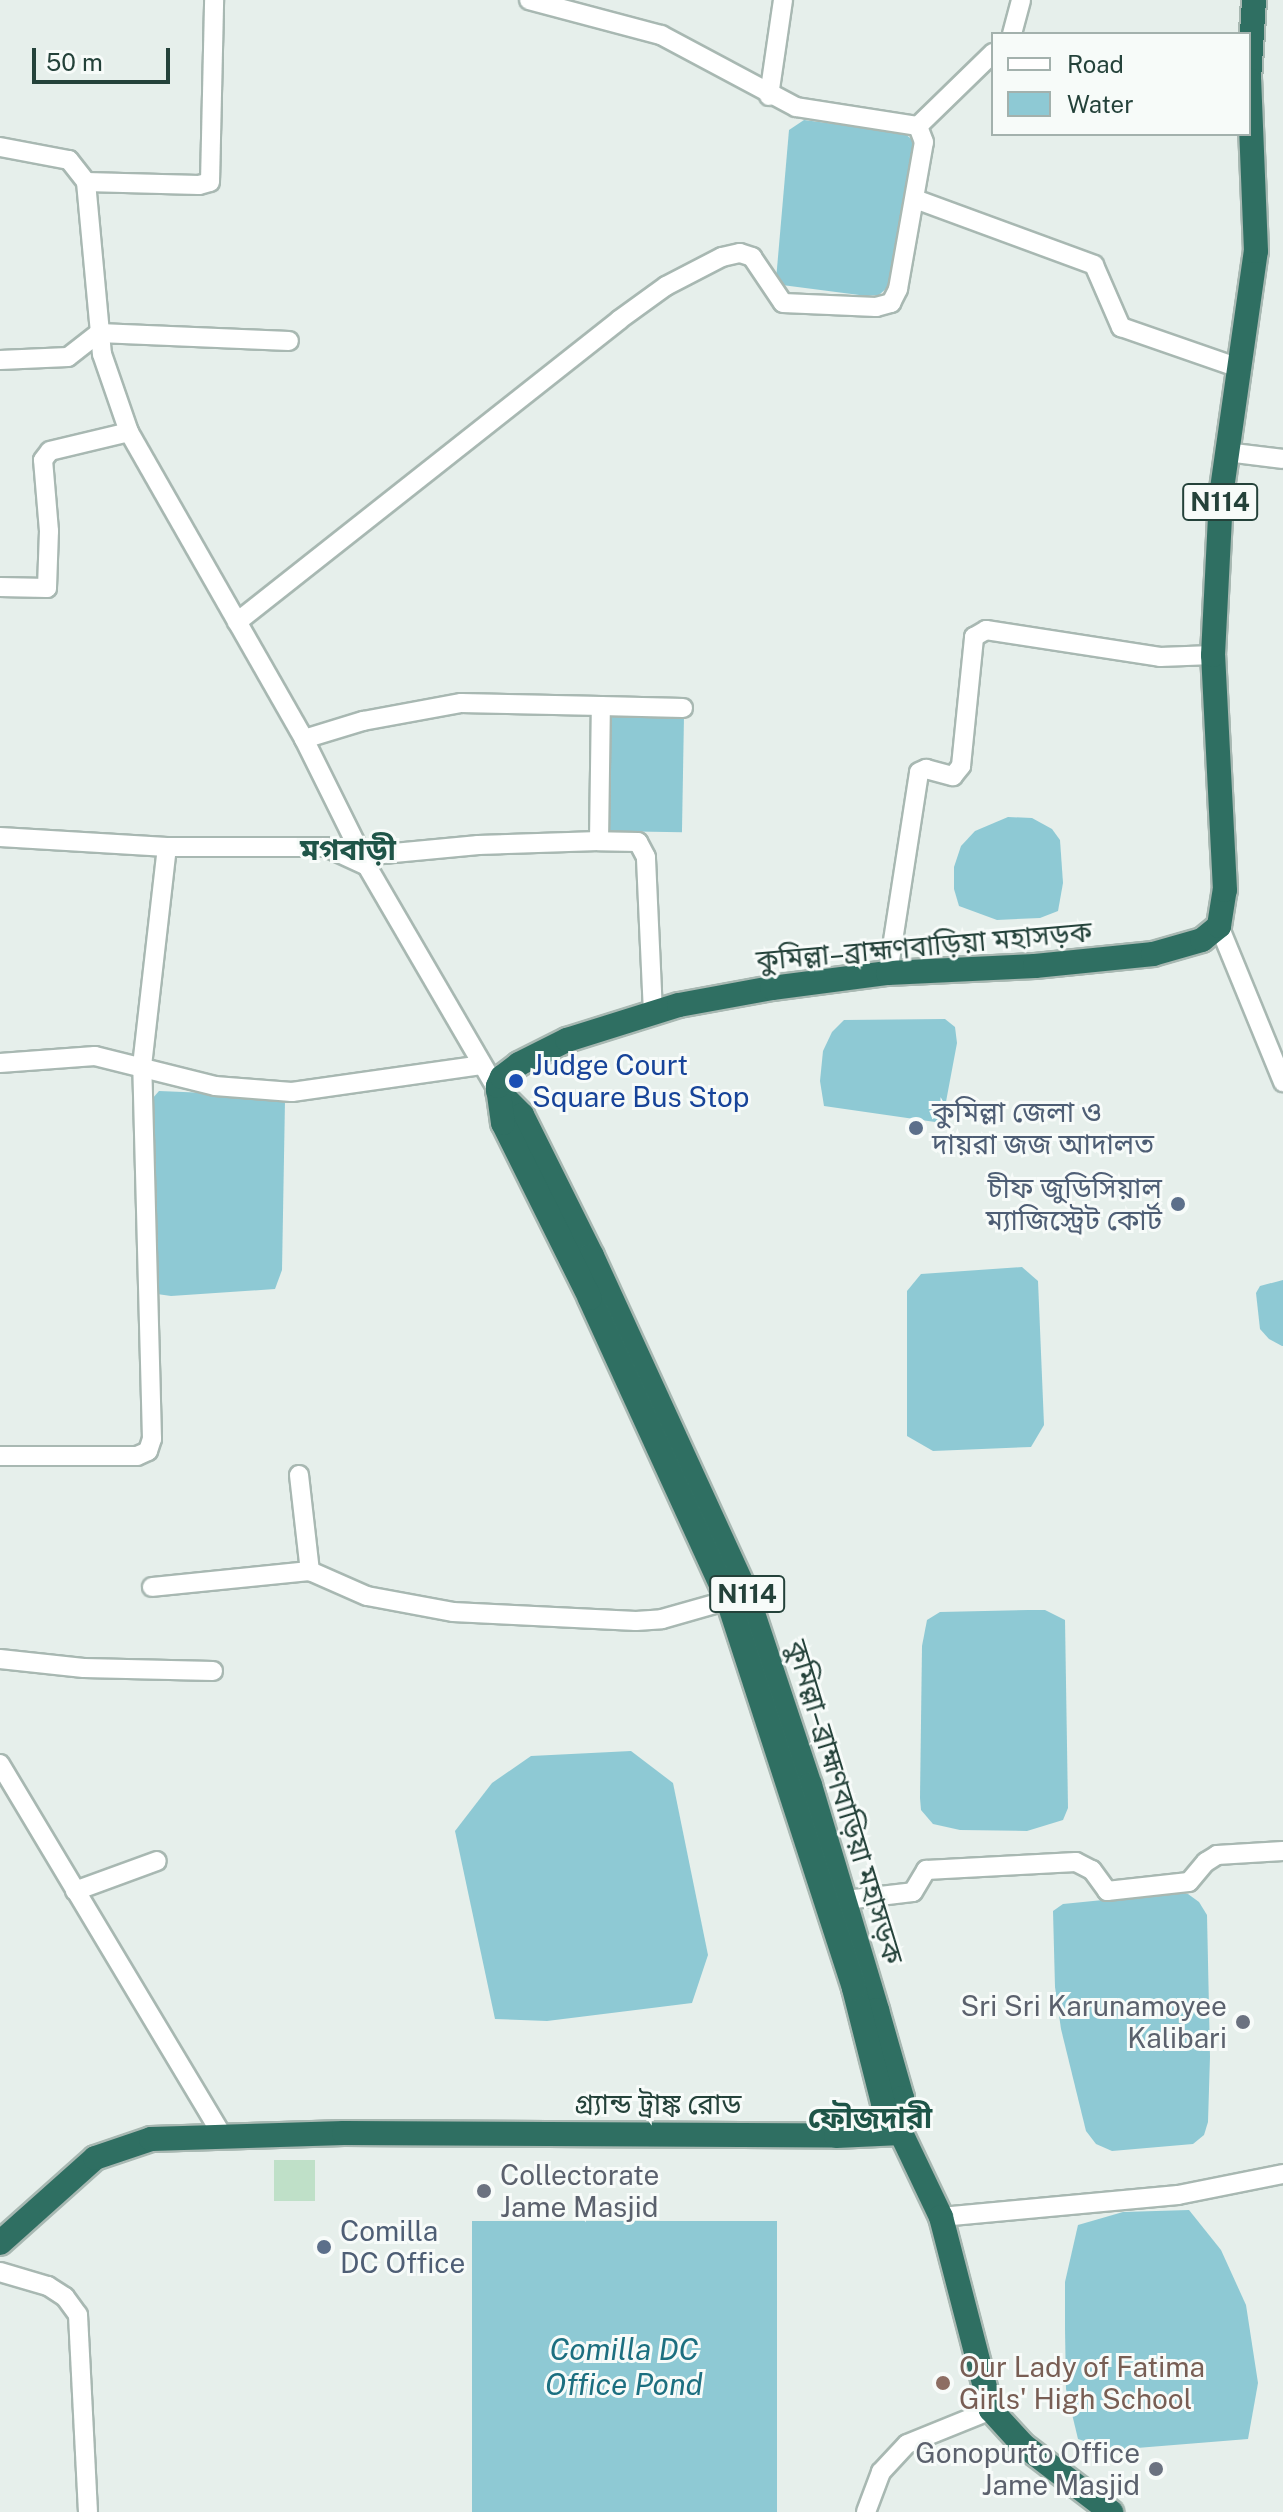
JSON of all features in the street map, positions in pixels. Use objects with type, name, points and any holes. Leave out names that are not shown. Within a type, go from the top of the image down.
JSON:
[{"type":"highway","name":"N114","points":[[1251,48],[1254,0]]},
{"type":"highway","name":"N114","points":[[1219,926],[1225,890],[1213,655],[1226,452],[1242,369],[1256,251],[1251,110]]},
{"type":"highway","name":"কুমিল্লা–ব্রাহ্মণবাড়িয়া মহাসড়ক","points":[[901,2133],[902,2098],[846,1900],[685,1452],[563,1220],[522,1115],[498,1091],[502,1077],[519,1064],[567,1040],[653,1013],[772,988],[888,973],[1035,966],[1153,954],[1202,940],[1219,926]]},
{"type":"highway","name":"N114","points":[[738,1598],[854,1988],[883,2103],[901,2133]]},
{"type":"highway","name":"গ্র্যান্ড ট্রাঙ্ক রোড","points":[[0,2243],[95,2158],[151,2139],[222,2135],[477,2132],[836,2136],[901,2133]]},
{"type":"highway","points":[[901,2133],[941,2217],[991,2410],[1023,2445],[1111,2512]]},
{"type":"street","points":[[86,182],[210,182],[214,0]]},
{"type":"street","points":[[529,0],[661,35],[769,96],[796,107],[918,126]]},
{"type":"street","points":[[769,96],[783,0]]},
{"type":"street","points":[[1013,32],[1021,0]]},
{"type":"street","points":[[918,126],[991,55]]},
{"type":"street","points":[[237,622],[619,320],[666,286],[722,257],[740,253],[752,257],[783,303],[876,307],[891,303],[898,289],[924,142],[918,126]]},
{"type":"street","points":[[0,147],[69,160],[86,182],[99,333],[106,373],[129,432],[304,739],[365,861],[498,1091]]},
{"type":"street","points":[[915,199],[1094,265],[1121,327],[1242,369]]},
{"type":"street","points":[[0,360],[68,357],[99,333],[289,341]]},
{"type":"street","points":[[0,587],[47,588],[49,531],[43,460],[50,451],[129,432]]},
{"type":"street","points":[[1226,452],[1283,459]]},
{"type":"street","points":[[888,973],[919,772],[926,769],[953,776],[961,766],[974,637],[986,630],[1160,657],[1213,655]]},
{"type":"street","points":[[304,739],[363,721],[461,703],[683,708]]},
{"type":"street","points":[[599,841],[601,706]]},
{"type":"street","points":[[326,847],[341,814]]},
{"type":"street","points":[[0,837],[167,847],[326,847],[365,861],[478,845],[638,842],[646,857],[653,1013]]},
{"type":"street","points":[[0,1456],[124,1456],[148,1451],[152,1417],[142,1066],[167,847]]},
{"type":"street","points":[[1219,926],[1283,1082]]},
{"type":"street","points":[[0,1063],[95,1056],[215,1086],[292,1092],[481,1065]]},
{"type":"street","points":[[299,1475],[310,1571]]},
{"type":"street","points":[[152,1587],[310,1571],[367,1596],[453,1612],[636,1621],[662,1619],[738,1598]]},
{"type":"street","points":[[0,1659],[84,1668],[213,1671]]},
{"type":"street","points":[[0,1764],[222,2135]]},
{"type":"street","points":[[846,1900],[913,1892],[926,1870],[1076,1862],[1092,1870],[1107,1891],[1189,1882],[1206,1862],[1217,1855],[1283,1851]]},
{"type":"street","points":[[75,1891],[157,1861]]},
{"type":"street","points":[[941,2217],[1178,2195],[1283,2174]]},
{"type":"street","points":[[0,2272],[48,2286],[65,2297],[78,2315],[88,2512]]},
{"type":"street","points":[[866,2512],[881,2472],[907,2444],[991,2410]]},
{"type":"green space","points":[[274,2160],[315,2160],[315,2201],[274,2201]]},
{"type":"water","points":[[804,120],[904,133],[915,142],[888,287],[879,295],[782,285],[776,280],[789,130]]},
{"type":"water","points":[[608,715],[684,716],[682,832],[606,831]]},
{"type":"water","points":[[1008,817],[1032,818],[1052,829],[1060,840],[1063,883],[1058,911],[1040,918],[997,920],[959,906],[954,889],[954,867],[961,846],[975,831]]},
{"type":"water","points":[[945,1019],[955,1027],[957,1043],[942,1123],[824,1106],[820,1081],[823,1051],[832,1032],[844,1020]]},
{"type":"water","points":[[159,1091],[280,1096],[285,1100],[282,1270],[275,1289],[171,1296],[157,1294],[151,1236],[152,1099]]},
{"type":"water","points":[[1022,1267],[1038,1281],[1044,1425],[1031,1447],[933,1451],[907,1436],[907,1291],[921,1274]]},
{"type":"water","points":[[1283,1280],[1282,1346],[1269,1339],[1260,1329],[1256,1293],[1260,1286]]},
{"type":"water","points":[[1045,1610],[1065,1620],[1068,1808],[1063,1820],[1027,1831],[960,1830],[933,1824],[921,1810],[920,1798],[922,1646],[927,1620],[940,1612]]},
{"type":"water","points":[[631,1751],[673,1783],[708,1955],[692,2003],[547,2021],[495,2019],[455,1831],[492,1783],[531,1756]]},
{"type":"water","points":[[1188,1894],[1199,1902],[1207,1915],[1208,2122],[1204,2135],[1193,2144],[1112,2151],[1096,2144],[1086,2131],[1061,2029],[1055,1987],[1053,1911],[1063,1904]]},
{"type":"water","points":[[1189,2210],[1221,2250],[1246,2305],[1258,2383],[1248,2439],[1112,2450],[1078,2439],[1066,2389],[1065,2282],[1078,2225],[1123,2212]]},
{"type":"water","name":"Comilla DC Office Pond","points":[[472,2221],[777,2221],[777,2512],[472,2512]]},
{"type":"place","name":"Judge Court Square Bus Stop","points":[[516,1081]]},
{"type":"place","name":"কুমিল্লা জেলা ও দায়রা জজ আদালত","points":[[916,1128]]},
{"type":"place","name":"চীফ জুডিসিয়াল ম্যাজিস্ট্রেট কোর্ট","points":[[1178,1204]]},
{"type":"place","name":"Sri Sri Karunamoyee Kalibari","points":[[1243,2022]]},
{"type":"place","name":"Collectorate Jame Masjid","points":[[484,2191]]},
{"type":"place","name":"Comilla DC Office","points":[[324,2247]]},
{"type":"place","name":"Our Lady of Fatima Girls' High School","points":[[943,2383]]},
{"type":"place","name":"Gonopurto Office Jame Masjid","points":[[1156,2469]]},
{"type":"district","name":"মগবাড়ী","points":[[348,849]]},
{"type":"district","name":"ফৌজদারী","points":[[870,2117]]}]
